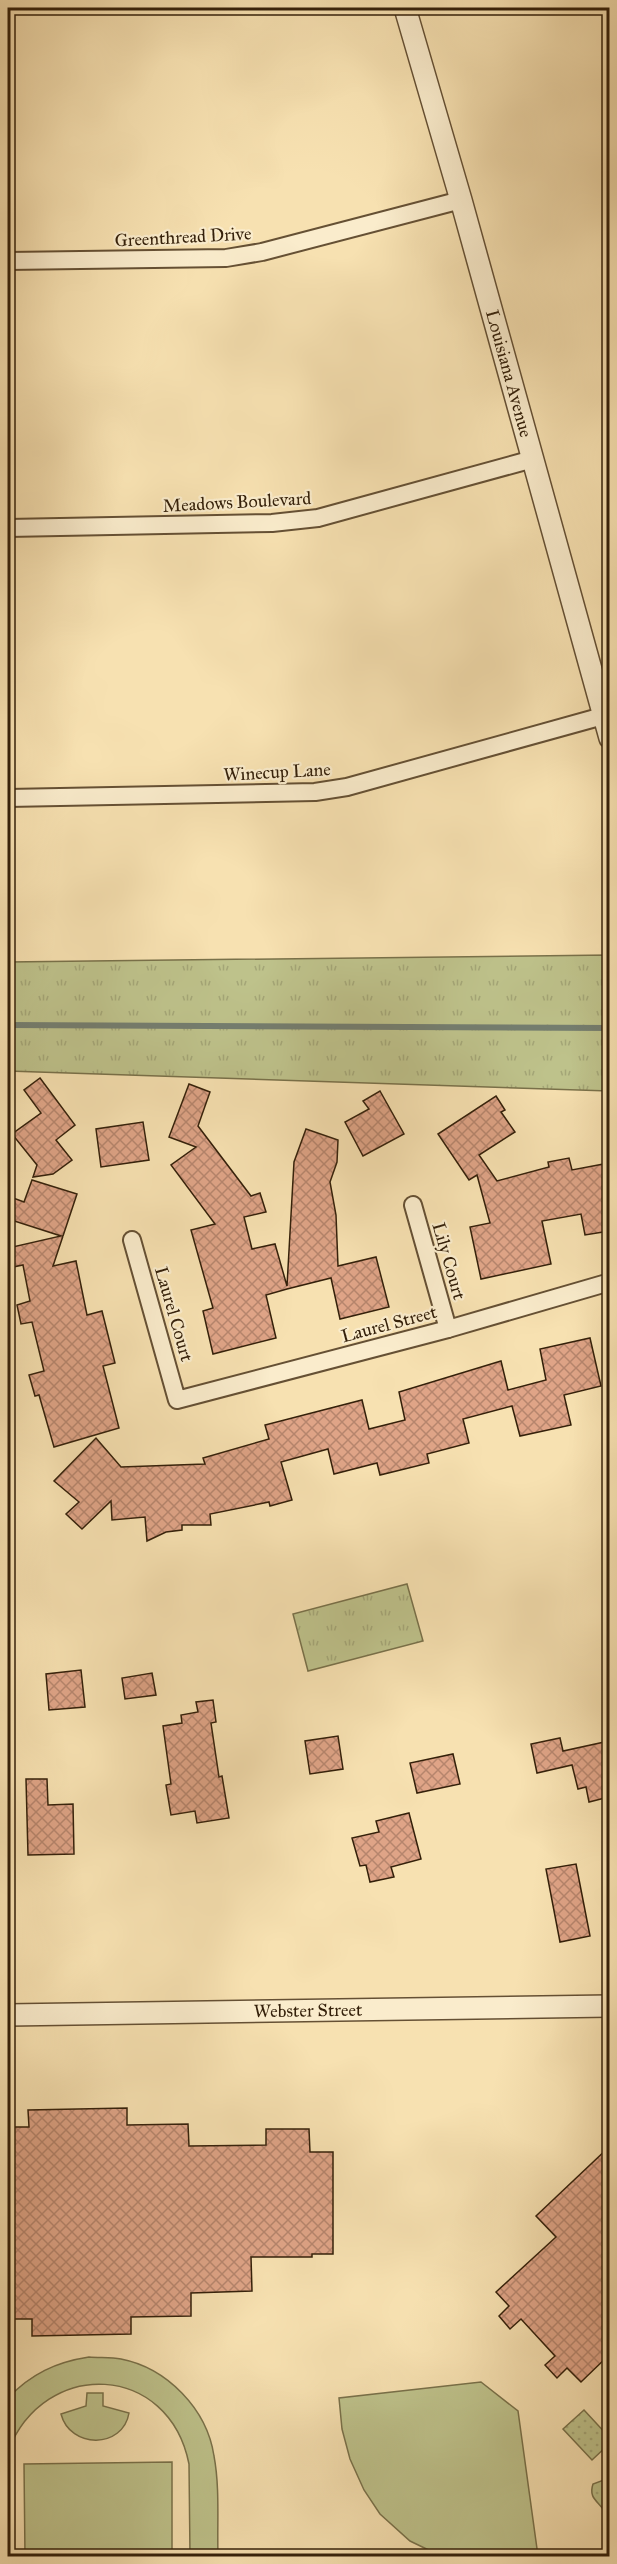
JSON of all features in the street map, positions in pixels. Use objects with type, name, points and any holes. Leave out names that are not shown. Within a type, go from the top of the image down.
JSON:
[{"type":"street","name":"Louisiana Avenue","points":[[405,8],[606,715],[609,738]]},
{"type":"street","name":"Greenthread Drive","points":[[8,261],[226,258],[262,252],[461,200]]},
{"type":"street","name":"Meadows Boulevard","points":[[8,528],[273,523],[318,518],[533,459]]},
{"type":"street","name":"Winecup Lane","points":[[8,798],[315,792],[347,787],[606,715]]},
{"type":"street","name":"Lily Court","points":[[413,1205],[448,1329]]},
{"type":"street","name":"Laurel Court","points":[[132,1240],[177,1400]]},
{"type":"street","name":"Laurel Street","points":[[177,1400],[448,1329],[609,1282]]},
{"type":"street","name":"Webster Street","points":[[8,2015],[609,2006]]},
{"type":"green space","points":[[609,955],[609,1091],[8,1071],[8,962]]},
{"type":"green space","points":[[407,1584],[423,1641],[308,1671],[293,1614]]},
{"type":"green space","points":[[89,2357],[121,2359],[154,2371],[169,2381],[194,2407],[210,2439],[216,2468],[218,2556],[190,2556],[189,2464],[177,2431],[157,2406],[133,2391],[105,2384],[76,2387],[49,2399],[26,2420],[8,2451],[8,2398],[26,2382],[45,2370]]},
{"type":"green space","points":[[481,2382],[518,2411],[538,2556],[441,2556],[410,2541],[380,2514],[364,2490],[350,2459],[342,2429],[339,2398]]},
{"type":"green space","points":[[87,2393],[103,2393],[103,2406],[129,2413],[125,2425],[117,2433],[107,2438],[85,2439],[75,2434],[66,2425],[61,2414],[86,2406]]},
{"type":"green space","points":[[584,2410],[609,2437],[609,2444],[592,2460],[563,2429]]},
{"type":"green space","points":[[172,2462],[172,2556],[25,2556],[24,2464]]},
{"type":"green space","points":[[609,2478],[609,2522],[605,2512],[593,2497],[592,2489],[593,2484]]},
{"type":"building","points":[[40,1078],[75,1125],[56,1140],[72,1160],[53,1174],[33,1177],[37,1165],[12,1134],[41,1113],[24,1090]]},
{"type":"building","points":[[189,1084],[210,1092],[198,1126],[251,1196],[260,1193],[266,1212],[244,1217],[252,1249],[275,1244],[287,1286],[294,1162],[306,1129],[338,1140],[337,1162],[330,1182],[336,1215],[338,1266],[376,1257],[389,1307],[340,1319],[331,1278],[287,1289],[266,1295],[276,1338],[213,1354],[203,1311],[213,1308],[191,1230],[215,1224],[171,1165],[196,1147],[169,1137]]},
{"type":"building","points":[[380,1091],[404,1134],[363,1156],[345,1122],[369,1109],[363,1101]]},
{"type":"building","points":[[496,1096],[505,1110],[501,1112],[515,1132],[479,1155],[497,1181],[549,1167],[548,1162],[569,1158],[572,1170],[609,1163],[609,1231],[585,1235],[581,1214],[542,1221],[551,1264],[481,1279],[470,1227],[490,1223],[477,1175],[469,1180],[438,1134]]},
{"type":"building","points":[[143,1122],[149,1160],[101,1167],[96,1129]]},
{"type":"building","points":[[32,1180],[77,1194],[53,1266],[76,1261],[87,1315],[102,1311],[115,1363],[103,1366],[119,1428],[54,1447],[39,1395],[35,1396],[29,1375],[44,1371],[32,1322],[21,1324],[17,1305],[30,1301],[23,1265],[8,1268],[8,1248],[61,1236],[8,1219],[8,1196],[24,1202]]},
{"type":"building","points":[[590,1338],[601,1386],[564,1395],[571,1425],[520,1436],[512,1406],[463,1419],[469,1443],[427,1454],[429,1463],[380,1475],[377,1463],[334,1474],[328,1449],[281,1462],[292,1500],[270,1506],[269,1502],[210,1514],[211,1525],[182,1525],[182,1530],[166,1532],[147,1541],[145,1517],[112,1520],[111,1501],[82,1529],[66,1514],[79,1502],[54,1481],[96,1438],[121,1467],[205,1464],[203,1458],[269,1439],[265,1425],[362,1400],[369,1429],[405,1420],[399,1392],[501,1361],[508,1390],[546,1380],[540,1349]]},
{"type":"building","points":[[81,1670],[85,1707],[49,1710],[46,1674]]},
{"type":"building","points":[[152,1673],[156,1695],[125,1699],[122,1678]]},
{"type":"building","points":[[213,1700],[216,1722],[211,1723],[219,1777],[222,1776],[229,1818],[197,1823],[195,1811],[171,1815],[166,1785],[171,1784],[163,1726],[182,1723],[181,1715],[198,1712],[196,1702]]},
{"type":"building","points":[[338,1736],[343,1769],[310,1774],[305,1741]]},
{"type":"building","points":[[560,1738],[563,1751],[609,1741],[609,1797],[589,1802],[586,1787],[578,1789],[572,1765],[537,1773],[531,1744]]},
{"type":"building","points":[[453,1754],[460,1784],[417,1793],[410,1763]]},
{"type":"building","points":[[26,1779],[47,1779],[48,1805],[73,1804],[74,1854],[28,1855]]},
{"type":"building","points":[[409,1813],[421,1859],[391,1867],[394,1877],[370,1882],[366,1865],[360,1866],[352,1838],[379,1832],[376,1821]]},
{"type":"building","points":[[576,1864],[590,1936],[560,1942],[546,1869]]},
{"type":"building","points":[[127,2108],[127,2125],[188,2124],[189,2146],[266,2145],[266,2129],[309,2129],[310,2152],[333,2152],[333,2254],[312,2254],[312,2257],[251,2257],[252,2291],[191,2293],[191,2316],[131,2317],[131,2334],[32,2336],[32,2319],[8,2319],[8,2127],[29,2127],[28,2110]]},
{"type":"building","points":[[609,2147],[609,2355],[581,2382],[567,2368],[557,2378],[545,2365],[555,2356],[521,2319],[510,2329],[499,2316],[509,2306],[496,2292],[556,2237],[536,2216]]},
{"type":"waterway","points":[[8,1025],[610,1028]]}]
